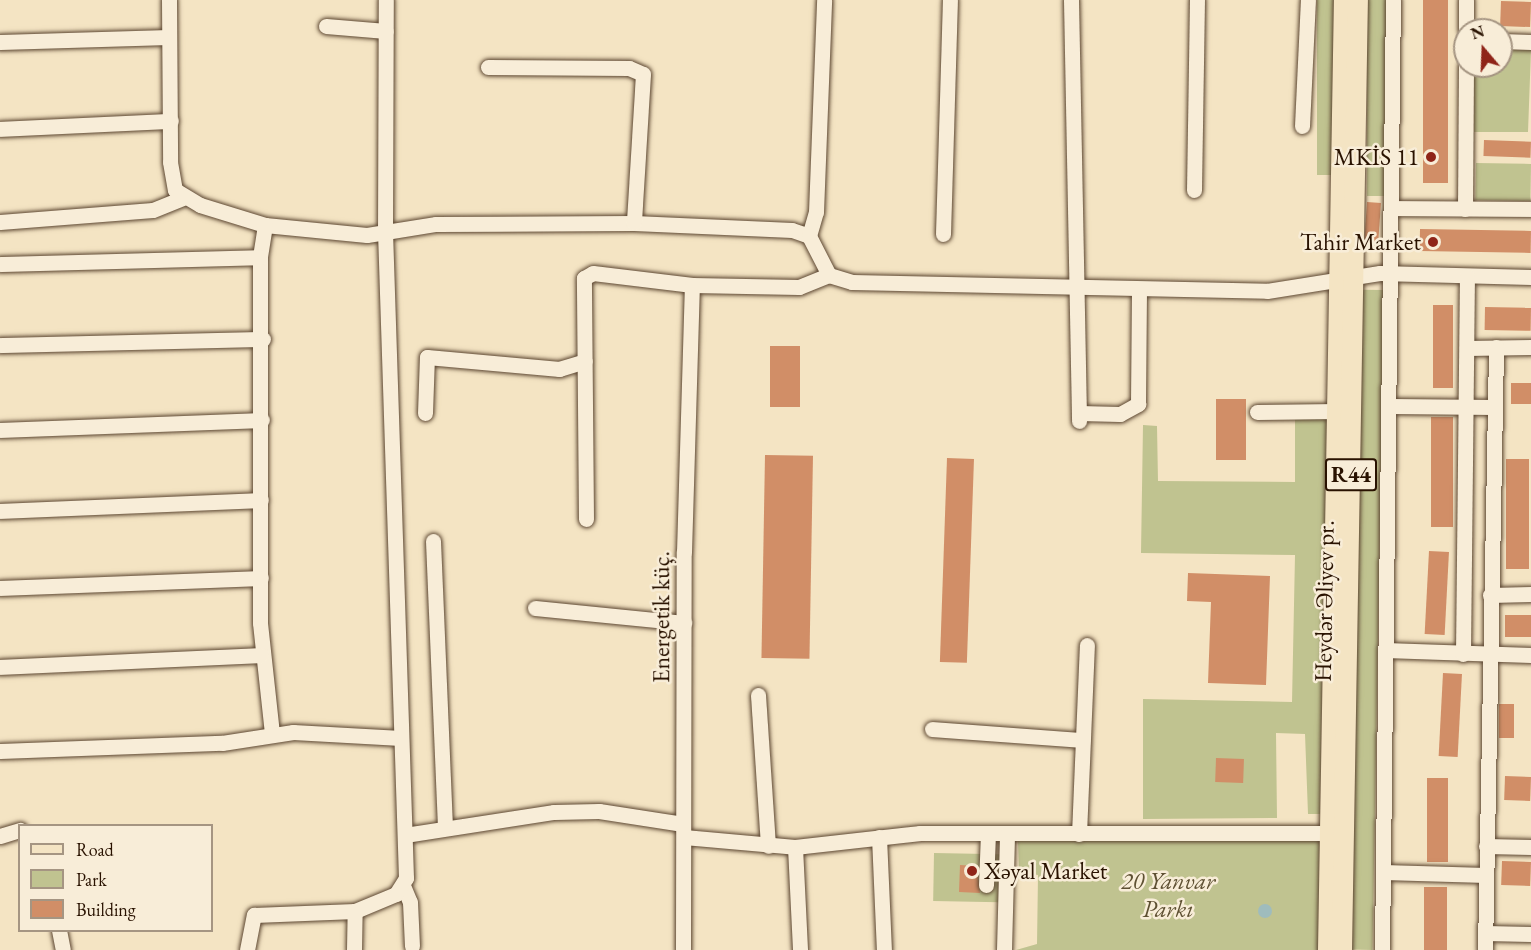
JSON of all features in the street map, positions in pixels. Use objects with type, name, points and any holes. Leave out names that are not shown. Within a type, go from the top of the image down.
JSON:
[{"type":"main road","name":"Heydər Əliyev pr.","points":[[1342,950],[1347,279],[1344,0]]},
{"type":"main road","name":"Heydər Əliyev pr.","points":[[1328,950],[1338,411],[1347,279],[1359,0]]},
{"type":"street","points":[[169,0],[172,180],[183,198]]},
{"type":"street","points":[[386,0],[385,233],[405,835],[404,888],[410,902],[412,946]]},
{"type":"street","points":[[824,0],[816,212],[809,236],[829,275]]},
{"type":"street","points":[[943,234],[950,0]]},
{"type":"street","points":[[1071,0],[1079,290],[1079,417],[1120,414],[1138,404],[1139,290]]},
{"type":"street","points":[[1194,190],[1197,0]]},
{"type":"street","points":[[1302,126],[1308,0]]},
{"type":"street","points":[[1382,950],[1393,0]]},
{"type":"street","points":[[1466,0],[1466,18]]},
{"type":"street","points":[[326,26],[386,31]]},
{"type":"street","points":[[0,42],[169,37]]},
{"type":"street","points":[[1513,41],[1531,42]]},
{"type":"street","points":[[488,67],[629,68],[644,74],[633,223]]},
{"type":"street","points":[[1465,208],[1466,78]]},
{"type":"street","points":[[0,129],[171,121]]},
{"type":"street","points":[[0,222],[153,210],[183,198],[265,225],[309,232],[385,233],[436,224],[633,223],[792,231],[809,236]]},
{"type":"street","points":[[1391,208],[1531,209]]},
{"type":"street","points":[[265,225],[260,257],[263,339],[261,656],[272,734]]},
{"type":"street","points":[[0,264],[260,257]]},
{"type":"street","points":[[586,519],[584,278],[592,273],[692,285],[799,287],[829,275],[852,282],[1079,290],[1267,291],[1391,273],[1531,277]]},
{"type":"street","points":[[1463,654],[1467,276]]},
{"type":"street","name":"Energetik küç.","points":[[683,950],[684,623],[692,285]]},
{"type":"street","points":[[0,345],[263,339]]},
{"type":"street","points":[[1485,950],[1496,347]]},
{"type":"street","points":[[1467,348],[1531,347]]},
{"type":"street","points":[[425,414],[427,357],[559,369],[585,361]]},
{"type":"street","points":[[1390,406],[1494,407]]},
{"type":"street","points":[[1257,412],[1338,411]]},
{"type":"street","points":[[0,430],[262,420]]},
{"type":"street","points":[[0,511],[261,500]]},
{"type":"street","points":[[433,541],[445,828]]},
{"type":"street","points":[[0,588],[261,578]]},
{"type":"street","points":[[1490,595],[1531,594]]},
{"type":"street","points":[[536,608],[684,623]]},
{"type":"street","points":[[1079,834],[1087,645]]},
{"type":"street","points":[[1385,650],[1531,655]]},
{"type":"street","points":[[0,667],[261,656]]},
{"type":"street","points":[[758,695],[768,846]]},
{"type":"street","points":[[932,729],[1083,740]]},
{"type":"street","points":[[0,751],[222,743],[272,734],[401,738]]},
{"type":"street","points":[[405,835],[554,812],[599,811],[768,846],[795,847],[879,837],[988,834],[1330,833]]},
{"type":"street","points":[[0,836],[18,831]]},
{"type":"street","points":[[986,885],[988,834]]},
{"type":"street","points":[[1004,950],[1007,834]]},
{"type":"street","points":[[879,837],[884,950]]},
{"type":"street","points":[[1486,846],[1531,847]]},
{"type":"street","points":[[795,847],[800,950]]},
{"type":"street","points":[[1383,872],[1486,875]]},
{"type":"street","points":[[247,950],[254,915],[355,911],[404,888]]},
{"type":"street","points":[[354,950],[355,911]]},
{"type":"street","points":[[59,932],[63,950]]},
{"type":"street","points":[[1485,933],[1531,934]]},
{"type":"green space","points":[[1317,0],[1335,0],[1335,175],[1317,175]]},
{"type":"green space","points":[[1367,0],[1386,0],[1386,196],[1367,196]]},
{"type":"green space","points":[[1513,49],[1531,50],[1528,132],[1474,132],[1474,78],[1513,78]]},
{"type":"green space","points":[[1476,163],[1531,164],[1530,201],[1475,200]]},
{"type":"green space","points":[[1363,290],[1384,290],[1372,950],[1351,950]]},
{"type":"green space","points":[[1327,418],[1320,814],[1308,814],[1305,734],[1276,733],[1277,818],[1143,819],[1143,699],[1292,702],[1295,555],[1141,553],[1143,425],[1157,426],[1158,481],[1295,482],[1295,419]]},
{"type":"green space","name":"20 Yanvar Parkı","points":[[1018,840],[1320,841],[1319,950],[1016,950],[1037,944],[1038,875],[1019,872]]},
{"type":"green space","points":[[934,853],[1000,854],[999,902],[933,901]]},
{"type":"water","points":[[1262,904],[1268,904],[1272,911],[1268,918],[1262,918],[1258,914],[1258,908]]},
{"type":"building","points":[[1423,0],[1448,0],[1448,183],[1423,183]]},
{"type":"building","points":[[1501,1],[1531,2],[1530,27],[1513,26],[1513,18],[1500,18]]},
{"type":"building","points":[[1484,140],[1531,142],[1530,158],[1483,156]]},
{"type":"building","points":[[1367,202],[1381,203],[1378,247],[1364,246]]},
{"type":"building","points":[[1420,229],[1531,231],[1531,253],[1420,251]]},
{"type":"building","points":[[1433,305],[1453,305],[1453,388],[1433,388]]},
{"type":"building","points":[[1485,307],[1531,308],[1531,331],[1485,330]]},
{"type":"building","points":[[770,346],[800,346],[800,407],[770,407]]},
{"type":"building","points":[[1511,383],[1531,383],[1531,404],[1511,404]]},
{"type":"building","points":[[1216,399],[1246,399],[1246,460],[1216,460]]},
{"type":"building","points":[[1431,417],[1453,417],[1453,527],[1431,527]]},
{"type":"building","points":[[765,455],[813,456],[809,659],[761,658]]},
{"type":"building","points":[[947,458],[974,459],[967,663],[940,662]]},
{"type":"building","points":[[1506,459],[1529,459],[1529,569],[1506,569]]},
{"type":"building","points":[[1429,551],[1449,552],[1445,635],[1425,634]]},
{"type":"building","points":[[1188,573],[1270,576],[1266,685],[1208,683],[1211,602],[1187,601]]},
{"type":"building","points":[[1505,615],[1531,615],[1531,637],[1505,637]]},
{"type":"building","points":[[1443,673],[1462,674],[1458,757],[1439,756]]},
{"type":"building","points":[[1499,704],[1514,704],[1514,738],[1499,738]]},
{"type":"building","points":[[1216,758],[1244,759],[1243,783],[1215,782]]},
{"type":"building","points":[[1505,776],[1531,777],[1530,801],[1504,800]]},
{"type":"building","points":[[1427,778],[1448,778],[1448,862],[1427,862]]},
{"type":"building","points":[[1502,861],[1531,862],[1530,886],[1501,885]]},
{"type":"building","points":[[960,865],[977,866],[980,893],[959,892]]},
{"type":"building","points":[[1424,887],[1447,887],[1447,950],[1424,950]]},
{"type":"place","name":"MKİS 11","points":[[1431,157]]},
{"type":"place","name":"Tahir Market","points":[[1433,242]]},
{"type":"place","name":"Xəyal Market","points":[[972,871]]}]
